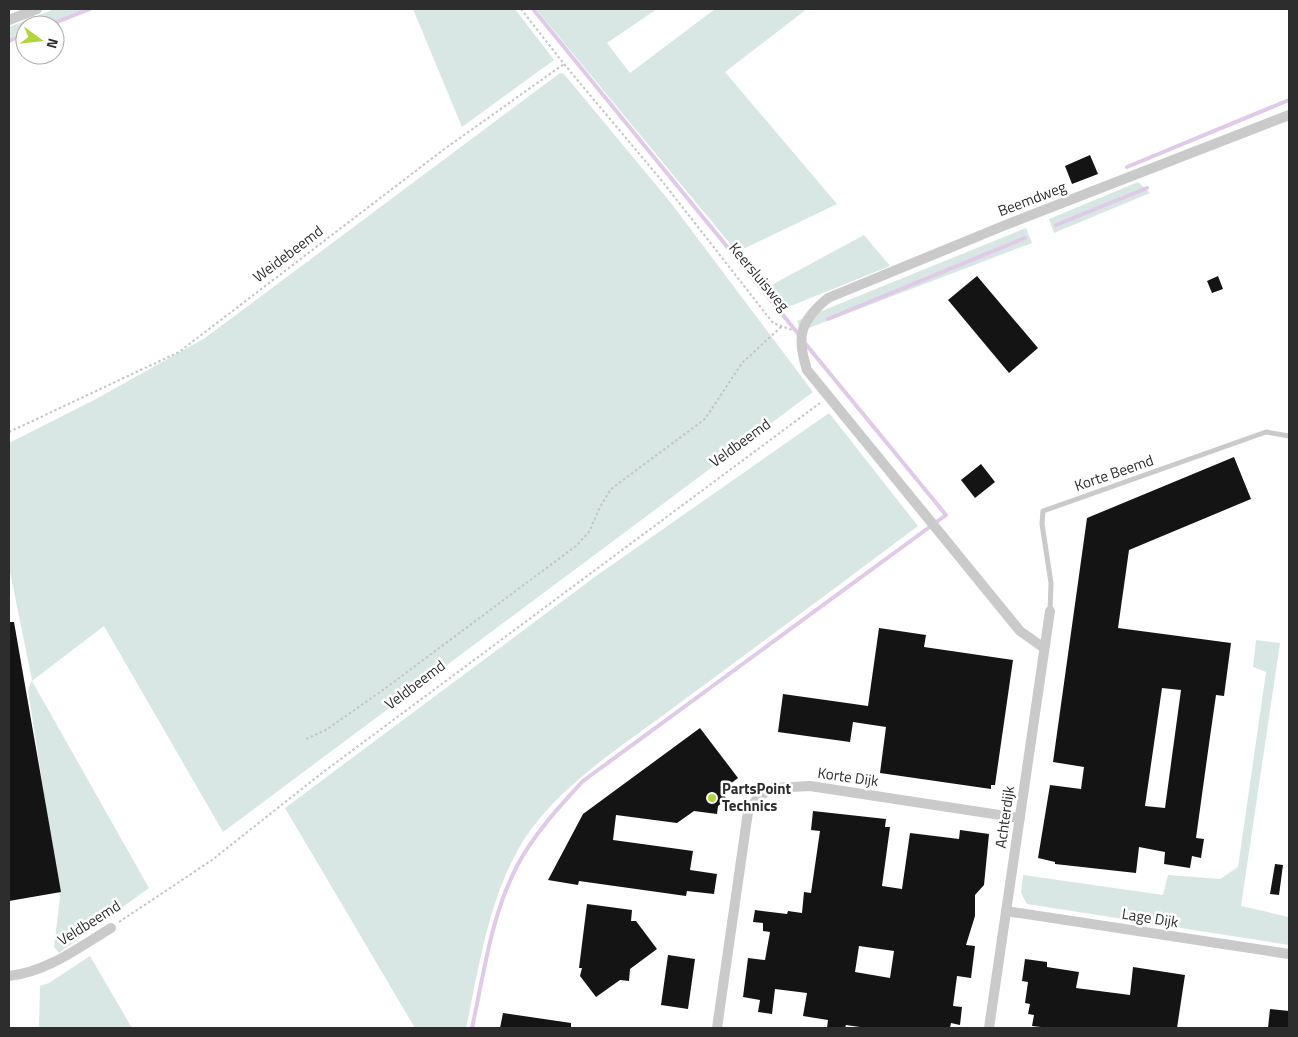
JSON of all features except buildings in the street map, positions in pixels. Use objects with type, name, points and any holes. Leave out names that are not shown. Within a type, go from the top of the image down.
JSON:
[{"type":"street","points":[[9,20],[37,9]]},
{"type":"street","name":"Beemdweg","points":[[801,333],[815,309],[828,298],[1003,226],[1289,115]]},
{"type":"street","points":[[801,333],[801,352],[807,370],[1020,631],[1044,648]]},
{"type":"street","name":"Achterdijk","points":[[989,1028],[1050,611]]},
{"type":"street","name":"Korte Dijk","points":[[717,1028],[748,812],[758,797],[773,788],[810,786],[1020,818]]},
{"type":"street","name":"Lage Dijk","points":[[1006,911],[1289,954]]},
{"type":"street","name":"Veldbeemd","points":[[9,976],[27,974],[50,964],[111,928]]},
{"type":"lane","name":"Korte Beemd","points":[[1050,611],[1050,583],[1042,524],[1043,511],[1266,432],[1289,436]]},
{"type":"path","name":"Keersluisweg","points":[[521,9],[564,64],[662,181],[774,322],[801,333]]},
{"type":"path","name":"Weidebeemd","points":[[9,432],[179,352],[443,150],[564,64]]},
{"type":"path","points":[[306,739],[326,730],[387,687],[576,546],[589,532],[610,489],[704,419],[742,362],[782,326]]},
{"type":"path","name":"Veldbeemd","points":[[111,928],[212,860],[330,767],[828,396]]},
{"type":"shaded area","points":[[55,9],[90,9],[65,19],[65,15],[40,15]]},
{"type":"shaded area","points":[[413,9],[515,9],[554,60],[462,127]]},
{"type":"shaded area","points":[[536,9],[657,9],[607,43],[630,73],[715,9],[807,9],[725,72],[837,204],[737,252]]},
{"type":"shaded area","points":[[15,25],[15,38],[9,40],[9,27]]},
{"type":"shaded area","points":[[560,73],[564,74],[671,203],[813,392],[223,832],[104,626],[32,681],[149,888],[59,953],[54,947],[60,898],[28,690],[32,680],[9,567],[9,443],[96,399],[205,338]]},
{"type":"shaded area","points":[[1138,182],[1150,193],[1054,233],[1049,219]]},
{"type":"shaded area","points":[[1026,228],[1032,243],[801,331],[797,321]]},
{"type":"shaded area","points":[[864,235],[890,266],[783,309],[766,288]]},
{"type":"shaded area","points":[[829,413],[918,526],[592,768],[551,805],[519,848],[499,890],[480,959],[466,1028],[415,1028],[285,808],[596,576]]},
{"type":"shaded area","points":[[1256,640],[1280,643],[1241,906],[1289,917],[1289,945],[1027,904],[1021,893],[1023,875],[1163,895],[1168,875],[1220,879],[1238,867],[1266,672],[1253,667]]},
{"type":"shaded area","points":[[90,956],[132,1028],[39,1028],[40,986],[49,983]]},
{"type":"waterway","points":[[65,19],[90,9]]},
{"type":"waterway","points":[[533,9],[800,336]]},
{"type":"waterway","points":[[9,41],[15,38]]},
{"type":"waterway","points":[[1127,167],[1289,100]]},
{"type":"waterway","points":[[1056,225],[1147,188]]},
{"type":"waterway","points":[[828,319],[1025,238]]},
{"type":"waterway","points":[[472,1028],[494,925],[508,885],[531,843],[583,781],[946,515],[804,342]]},
{"type":"place","name":"PartsPoint Technics","points":[[712,798]]}]
